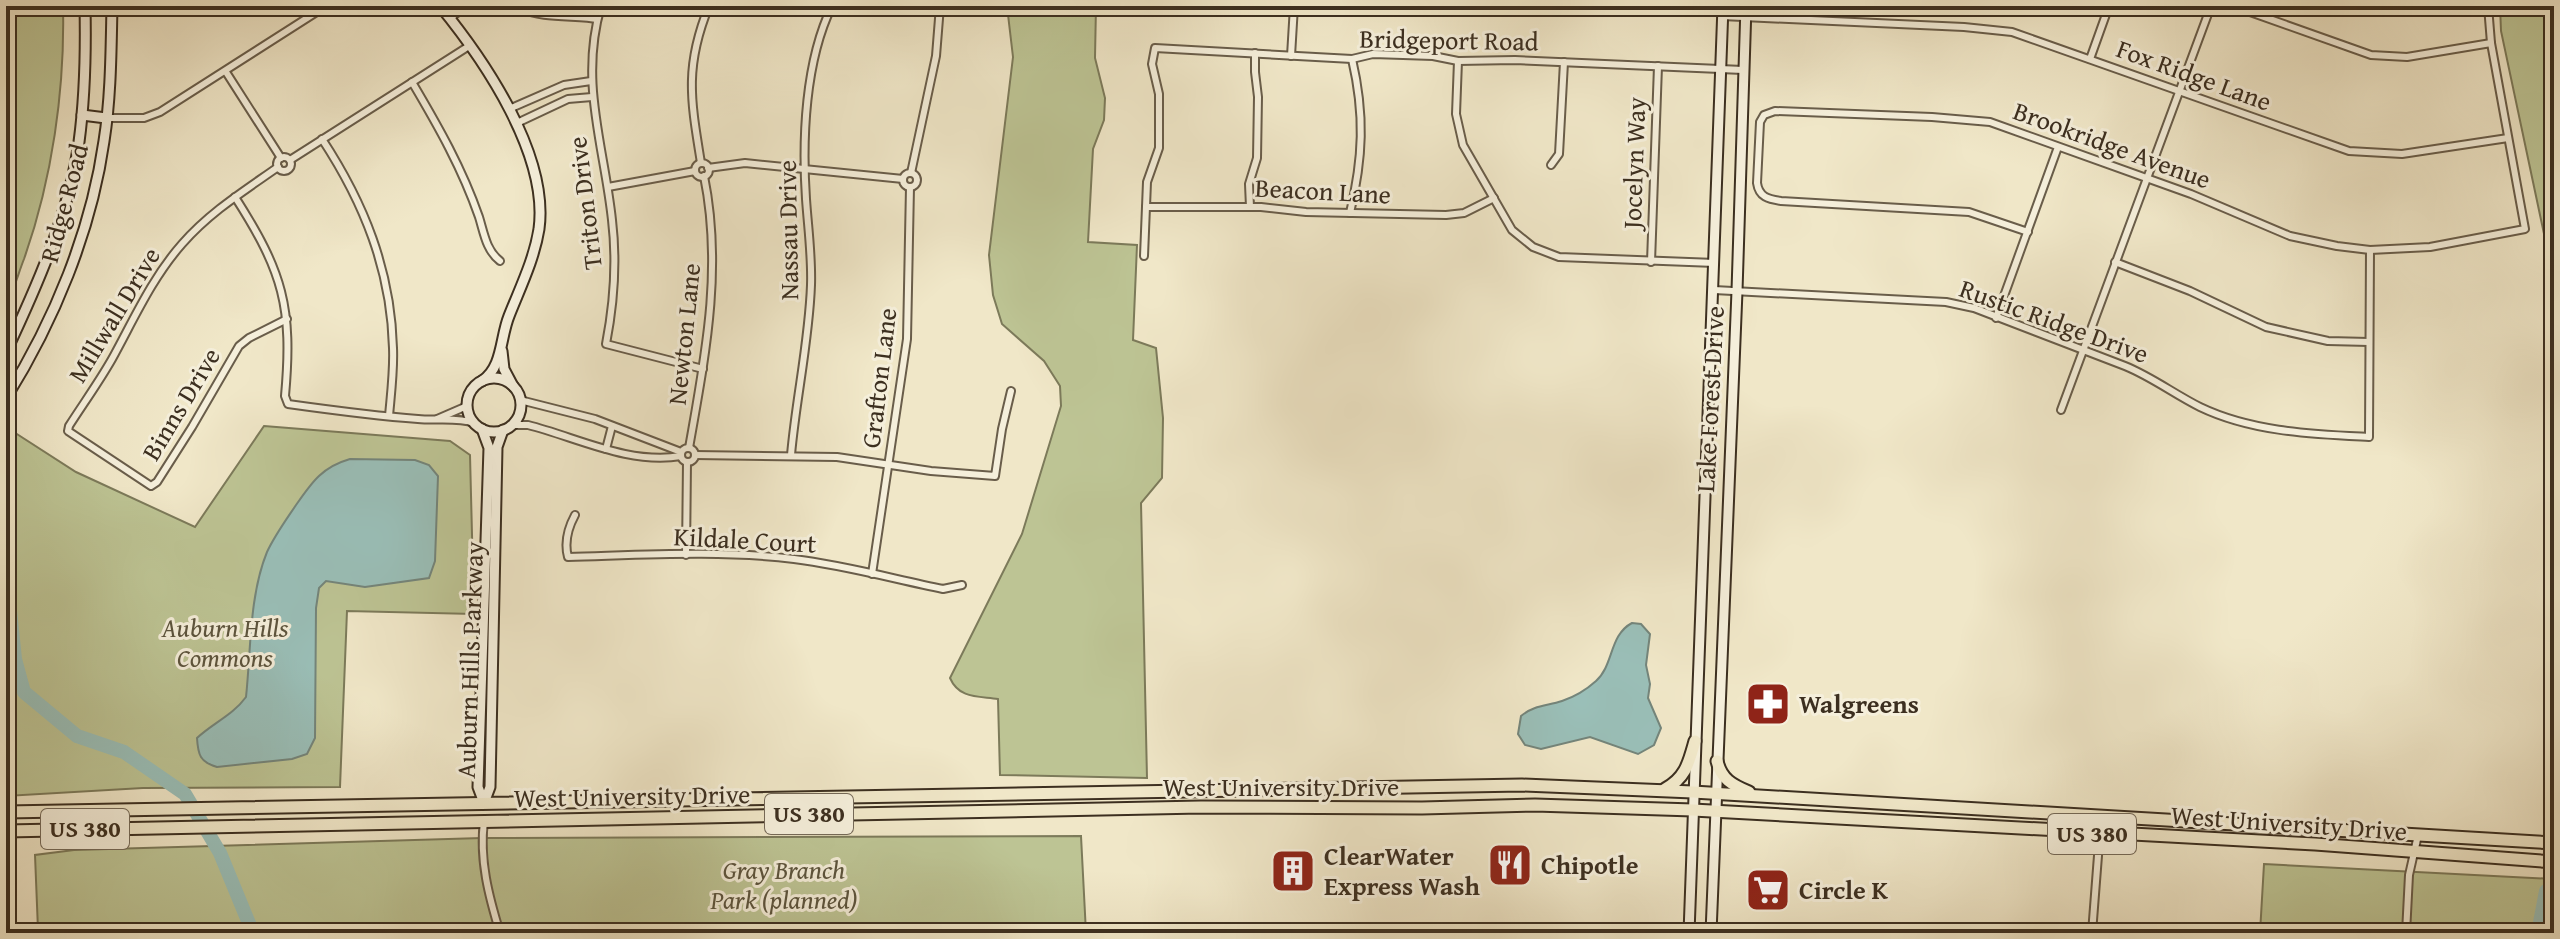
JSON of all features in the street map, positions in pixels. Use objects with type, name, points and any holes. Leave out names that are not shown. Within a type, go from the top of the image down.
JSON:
[{"type":"highway","points":[[1662,790],[1676,783],[1686,771],[1695,741]]},
{"type":"highway","points":[[1717,761],[1722,776],[1729,783],[1756,796]]},
{"type":"highway","name":"West University Drive","points":[[6,812],[1522,785],[1716,793],[2554,843]]},
{"type":"highway","points":[[1056,811],[1072,804],[1192,802],[1203,791]]},
{"type":"highway","points":[[484,803],[484,821]]},
{"type":"highway","points":[[1892,821],[1893,804]]},
{"type":"highway","name":"West University Drive","points":[[6,831],[1258,807],[1535,805],[1693,810],[2315,844],[2554,862]]},
{"type":"street","name":"Ridge Road","points":[[6,352],[57,227],[70,182],[85,89],[85,6]]},
{"type":"street","name":"Ridge Road","points":[[6,398],[57,304],[95,188],[106,118],[112,6]]},
{"type":"street","points":[[82,115],[136,119],[153,116],[326,6]]},
{"type":"street","points":[[440,6],[517,123],[536,176],[539,227],[531,263],[506,324],[493,371],[470,392],[467,406],[478,426]]},
{"type":"street","points":[[450,18],[467,6]]},
{"type":"street","name":"Triton Drive","points":[[601,6],[592,48],[591,81],[608,187],[615,258],[612,310],[606,344],[703,369]]},
{"type":"street","points":[[709,6],[690,69],[690,95],[701,163],[708,168],[745,163],[903,179]]},
{"type":"street","name":"Nassau Drive","points":[[791,455],[810,306],[811,261],[805,168],[812,67],[832,6]]},
{"type":"street","points":[[911,173],[936,56],[940,6]]},
{"type":"street","points":[[1291,56],[1294,6]]},
{"type":"street","name":"Lake Forest Drive","points":[[1711,933],[1746,6]]},
{"type":"street","points":[[2090,59],[2109,6]]},
{"type":"street","points":[[2061,410],[2211,6]]},
{"type":"street","points":[[2233,6],[2371,55],[2407,57],[2491,43]]},
{"type":"street","points":[[2488,6],[2491,43],[2508,138]]},
{"type":"street","points":[[526,10],[533,15],[597,19]]},
{"type":"street","name":"Lake Forest Drive","points":[[1689,933],[1722,11]]},
{"type":"street","name":"Fox Ridge Lane","points":[[1722,11],[1745,18],[1964,27],[2012,32],[2349,151],[2402,154],[2508,138]]},
{"type":"street","name":"Millwall Drive","points":[[151,486],[68,431],[160,272],[194,231],[235,197],[278,167],[284,171],[288,169],[290,160],[469,46]]},
{"type":"street","name":"Bridgeport Road","points":[[1146,207],[1147,182],[1159,148],[1159,94],[1152,64],[1155,48],[1352,59],[1373,54],[1433,56],[1458,61],[1743,70]]},
{"type":"street","points":[[1250,207],[1249,184],[1257,158],[1255,53]]},
{"type":"street","points":[[1350,213],[1359,173],[1361,98],[1352,59]]},
{"type":"street","points":[[1458,61],[1456,114],[1463,145],[1512,230],[1533,247],[1559,257],[1715,263]]},
{"type":"street","points":[[1551,165],[1559,154],[1564,62]]},
{"type":"street","name":"Jocelyn Way","points":[[1651,262],[1658,66]]},
{"type":"street","points":[[226,72],[281,158],[290,160]]},
{"type":"street","points":[[509,109],[553,89],[591,81]]},
{"type":"street","points":[[412,82],[451,148],[489,249],[500,261]]},
{"type":"street","points":[[553,89],[558,103]]},
{"type":"street","points":[[517,123],[558,103],[580,96],[592,97]]},
{"type":"street","name":"Brookridge Avenue","points":[[2028,232],[1969,212],[1781,201],[1765,197],[1758,191],[1757,183],[1762,117],[1775,111],[1975,119],[2026,133],[2290,236],[2370,250],[2430,247],[2525,229],[2508,138]]},
{"type":"street","points":[[322,139],[365,215],[385,274],[394,351],[389,416]]},
{"type":"street","points":[[1996,318],[2058,147]]},
{"type":"street","points":[[278,167],[281,158]]},
{"type":"street","points":[[608,187],[695,171],[701,163]]},
{"type":"street","points":[[695,171],[697,175],[704,176],[708,168]]},
{"type":"street","points":[[903,179],[911,173]]},
{"type":"street","points":[[903,179],[905,185],[914,185],[917,180],[911,173]]},
{"type":"street","name":"Newton Lane","points":[[689,448],[711,315],[711,219],[704,176]]},
{"type":"street","name":"Grafton Lane","points":[[872,574],[908,322],[910,187]]},
{"type":"street","points":[[235,197],[274,264],[287,319],[289,352],[285,396],[288,404],[389,416],[466,420],[493,432],[528,425],[606,449],[669,458],[689,448],[695,455],[837,457],[931,471],[995,476],[1011,391]]},
{"type":"street","name":"Beacon Lane","points":[[1146,207],[1250,207],[1306,212],[1446,215],[1464,213],[1494,198]]},
{"type":"street","points":[[1144,256],[1146,207]]},
{"type":"street","points":[[2115,262],[2190,291],[2266,327],[2328,341],[2369,342],[2370,250]]},
{"type":"street","name":"Rustic Ridge Drive","points":[[1714,290],[1946,302],[1974,308],[2146,375],[2201,407],[2255,426],[2319,435],[2369,437],[2369,342]]},
{"type":"street","name":"Binns Drive","points":[[151,486],[157,482],[192,427],[239,346],[287,319]]},
{"type":"street","points":[[502,343],[504,369],[520,400],[520,411],[508,428]]},
{"type":"street","points":[[482,381],[496,379],[513,386]]},
{"type":"street","points":[[520,400],[571,412],[681,454],[687,462],[686,555]]},
{"type":"street","points":[[434,420],[467,406]]},
{"type":"street","name":"Auburn Hills Parkway","points":[[478,426],[489,448],[478,787],[484,803]]},
{"type":"street","points":[[606,449],[612,426]]},
{"type":"street","name":"Auburn Hills Parkway","points":[[484,803],[490,787],[497,447],[508,428]]},
{"type":"street","points":[[687,462],[692,461],[695,455]]},
{"type":"street","name":"Kildale Court","points":[[575,515],[569,525],[565,547],[568,557],[686,555],[791,559],[943,589],[962,585]]},
{"type":"street","points":[[2092,933],[2101,816]]},
{"type":"street","points":[[484,821],[482,838],[486,880],[500,933]]},
{"type":"street","points":[[2406,933],[2412,852],[2418,835]]},
{"type":"green space","points":[[6,6],[63,6],[63,38],[59,102],[49,166],[34,229],[6,305]]},
{"type":"green space","points":[[1007,6],[1096,6],[1095,58],[1105,98],[1104,120],[1093,149],[1088,242],[1137,245],[1133,340],[1156,348],[1163,418],[1162,478],[1141,503],[1147,778],[1000,775],[998,699],[964,693],[950,678],[1022,534],[1061,406],[1060,386],[1044,361],[1002,324],[993,295],[989,255],[1013,57]]},
{"type":"green space","points":[[2500,6],[2554,6],[2554,281],[2501,31]]},
{"type":"green space","name":"Auburn Hills Commons","points":[[264,426],[450,441],[470,455],[474,614],[347,611],[340,787],[143,788],[6,796],[6,427],[76,472],[195,527]]},
{"type":"green space","name":"Gray Branch Park (planned)","points":[[1081,836],[1086,933],[22,933],[38,930],[35,855],[74,850],[482,838]]},
{"type":"green space","points":[[2264,864],[2554,879],[2554,933],[2260,933]]},
{"type":"water","points":[[350,459],[415,460],[429,465],[438,476],[435,561],[429,578],[365,587],[326,581],[319,588],[316,608],[315,738],[307,754],[292,759],[217,767],[211,765],[201,757],[197,738],[246,697],[254,605],[267,552],[313,482],[332,466]]},
{"type":"water","points":[[1632,623],[1641,624],[1650,634],[1646,665],[1650,684],[1648,698],[1661,728],[1654,745],[1638,754],[1590,737],[1541,749],[1525,745],[1518,734],[1521,716],[1571,697],[1592,684],[1606,667],[1619,635]]},
{"type":"waterway","points":[[6,599],[9,601],[15,659],[24,692],[77,736],[124,752],[185,794],[220,853],[253,933]]},
{"type":"waterway","points":[[6,654],[15,659]]},
{"type":"waterway","points":[[2538,933],[2546,891]]},
{"type":"place","name":"Walgreens","points":[[1768,704]]},
{"type":"place","name":"Chipotle","points":[[1510,865]]},
{"type":"place","name":"ClearWater Express Wash","points":[[1293,871]]},
{"type":"place","name":"Circle K","points":[[1768,890]]}]
